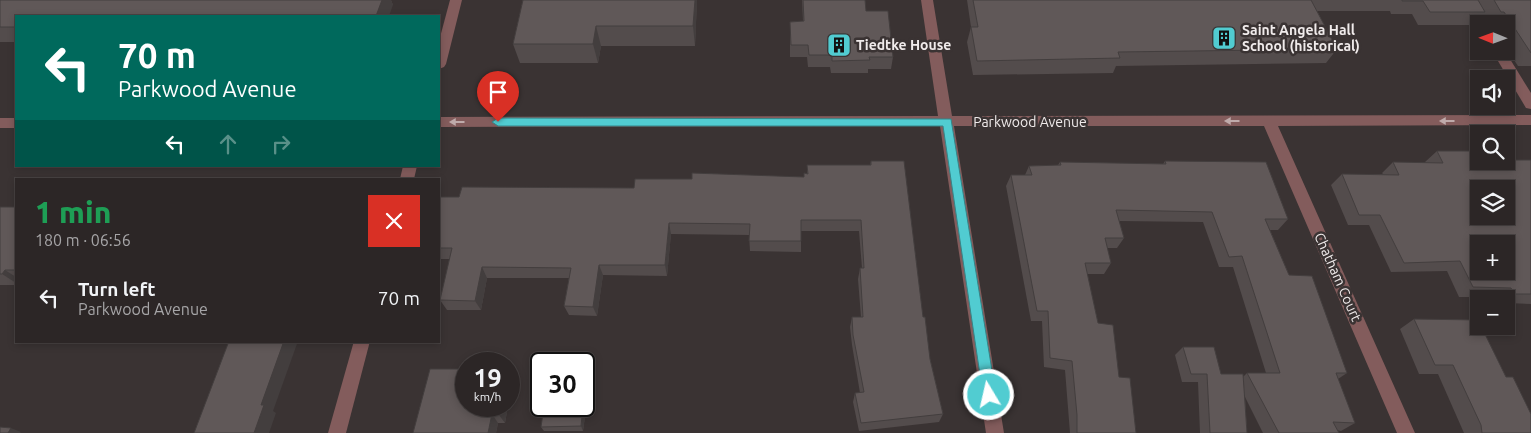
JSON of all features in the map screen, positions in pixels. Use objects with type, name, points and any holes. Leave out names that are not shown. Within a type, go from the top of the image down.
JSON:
[{"type":"street","points":[[440,60],[456,0]]},
{"type":"street","points":[[927,0],[995,433]]},
{"type":"street","points":[[1466,0],[1475,15]]},
{"type":"street","points":[[1504,60],[1531,104]]},
{"type":"street","name":"Parkwood Avenue","points":[[440,122],[1531,120]]},
{"type":"street","name":"Chatham Court","points":[[1269,121],[1406,433]]},
{"type":"street","points":[[0,123],[15,123]]},
{"type":"street","points":[[337,433],[361,343]]},
{"type":"building","points":[[0,0],[382,0],[376,15],[15,15],[15,27],[0,27]]},
{"type":"building","points":[[523,0],[695,0],[693,26],[596,26],[593,44],[513,44]]},
{"type":"building","name":"Tiedtke House","points":[[803,0],[865,0],[866,11],[888,11],[893,57],[869,57],[870,60],[832,61],[832,55],[809,55],[808,45],[791,45],[790,22],[804,21]]},
{"type":"building","points":[[973,0],[1311,0],[1337,49],[1118,52],[1120,58],[977,61],[971,27],[978,27]]},
{"type":"building","points":[[1402,0],[1478,0],[1485,12],[1430,12],[1423,1]]},
{"type":"building","points":[[1494,0],[1531,0],[1531,53],[1515,29],[1515,15],[1506,15],[1504,12],[1501,12]]},
{"type":"building","points":[[1437,151],[1470,151],[1470,170],[1515,170],[1515,160],[1531,160],[1531,294],[1515,294],[1515,290],[1511,288],[1473,287],[1460,261],[1404,263],[1380,215],[1359,215],[1342,174],[1399,175],[1393,162],[1443,163]]},
{"type":"building","points":[[871,161],[904,161],[923,317],[925,317],[930,359],[943,414],[861,423],[855,393],[864,392],[853,335],[852,317],[863,317],[860,268],[864,268],[861,220],[801,220],[801,241],[749,241],[750,224],[669,223],[665,265],[599,265],[593,307],[564,306],[571,268],[482,267],[475,301],[440,300],[452,248],[440,248],[440,197],[459,197],[462,187],[634,188],[635,179],[692,179],[692,173],[804,177],[804,173],[808,174],[807,165],[871,165]]},
{"type":"building","points":[[1165,161],[1266,162],[1288,219],[1265,219],[1289,275],[1312,276],[1347,373],[1336,373],[1355,423],[1333,422],[1339,433],[1279,433],[1247,373],[1280,373],[1242,256],[1229,257],[1212,212],[1116,210],[1124,238],[1105,238],[1111,263],[1085,263],[1098,323],[1113,325],[1119,377],[1130,378],[1136,433],[1077,433],[1072,361],[1050,358],[1048,311],[1037,311],[1011,175],[1032,175],[1029,166],[1061,165],[1060,162],[1166,164]]},
{"type":"building","points":[[0,207],[15,207],[15,270],[5,270],[0,274]]},
{"type":"building","points":[[1414,319],[1470,320],[1470,335],[1485,335],[1506,377],[1513,377],[1531,414],[1531,433],[1482,433],[1481,425],[1453,365],[1435,365]]},
{"type":"building","points":[[228,343],[283,343],[261,405],[264,405],[254,433],[194,433]]},
{"type":"building","points":[[1183,347],[1214,347],[1221,374],[1243,374],[1247,433],[1210,433],[1207,374],[1191,374]]},
{"type":"building","points":[[430,369],[455,369],[455,417],[491,417],[488,433],[413,433]]},
{"type":"building","points":[[542,417],[582,417],[581,426],[541,427]]},
{"type":"building","points":[[0,427],[11,428],[8,433],[0,433]]},
{"type":"place","name":"Saint Angela Hall School (historical)","points":[[1224,38]]},
{"type":"place","name":"Tiedtke House","points":[[839,45]]},
{"type":"route","points":[[498,122],[947,122],[989,395]]}]
